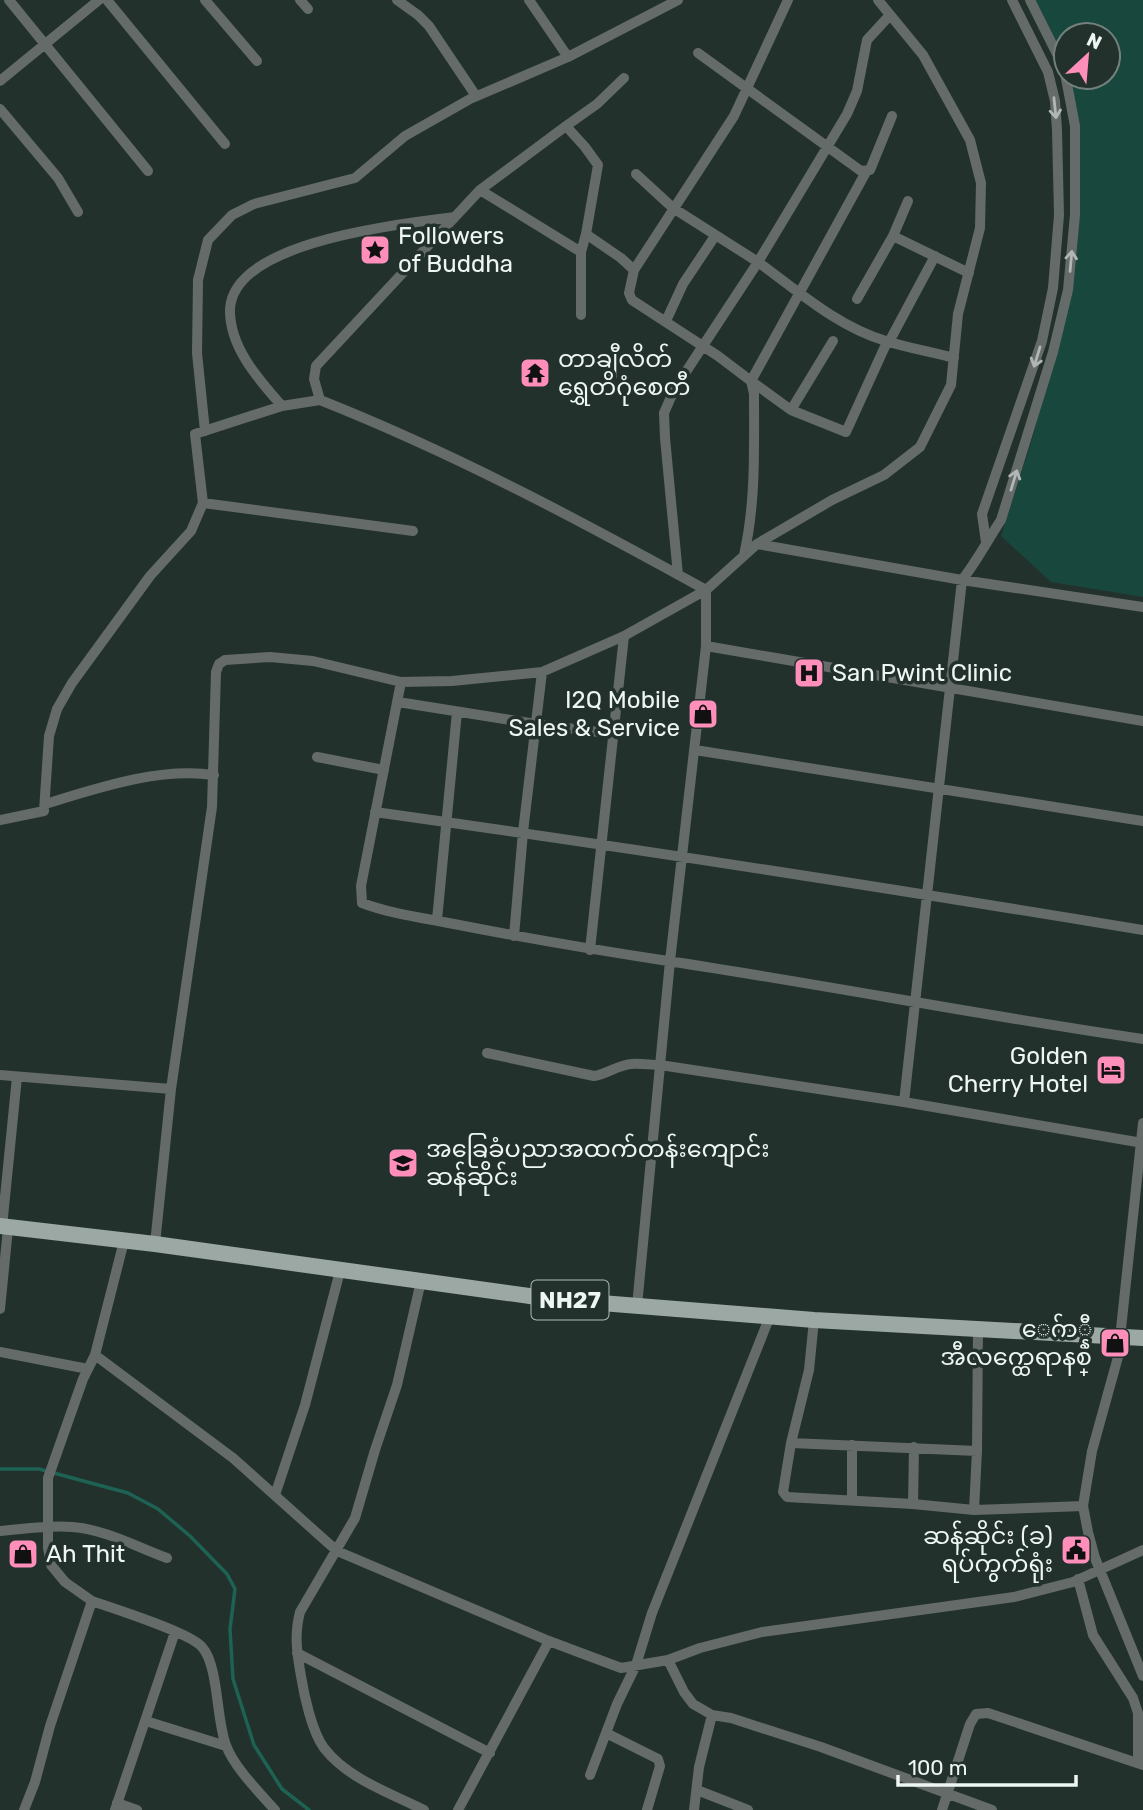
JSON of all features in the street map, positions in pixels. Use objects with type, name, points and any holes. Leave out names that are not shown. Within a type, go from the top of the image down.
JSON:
[{"type":"main road","name":"NH27","points":[[3,1227],[155,1244],[551,1298],[814,1320],[1143,1338]]},
{"type":"street","points":[[9,0],[148,171]]},
{"type":"street","points":[[0,81],[99,0]]},
{"type":"street","points":[[107,0],[225,144]]},
{"type":"street","points":[[205,0],[257,61]]},
{"type":"street","points":[[397,0],[429,26],[476,96]]},
{"type":"street","points":[[529,0],[568,57]]},
{"type":"street","points":[[647,0],[654,10]]},
{"type":"street","points":[[205,431],[197,354],[198,281],[208,240],[232,215],[254,204],[355,178],[405,136],[476,96],[568,57],[654,10],[678,0]]},
{"type":"street","points":[[788,0],[734,116],[634,270],[630,297],[791,410],[846,432],[888,342],[935,256]]},
{"type":"street","points":[[155,1244],[171,1089],[214,775],[216,671],[219,664],[225,660],[270,657],[313,661],[401,682],[452,681],[542,672],[624,636],[706,590],[757,544],[832,500],[884,475],[920,447],[951,385],[958,314],[980,228],[981,183],[970,139],[923,55],[878,0]]},
{"type":"street","points":[[986,542],[982,514],[1026,392],[1051,302],[1059,215],[1057,130],[1051,81],[1041,55],[1012,0]]},
{"type":"street","points":[[904,1102],[962,580],[983,553],[986,542],[1001,520],[1053,352],[1068,290],[1075,215],[1075,125],[1063,68],[1030,0]]},
{"type":"street","points":[[678,575],[664,438],[664,413],[674,390],[758,262],[828,148],[857,91],[867,40],[890,15]]},
{"type":"street","points":[[698,53],[861,172],[866,172]]},
{"type":"street","points":[[320,400],[314,379],[316,366],[480,190],[603,99],[624,78]]},
{"type":"street","points":[[0,109],[58,178],[78,212]]},
{"type":"street","points":[[744,555],[754,492],[754,394],[751,381],[798,292],[866,172],[870,170],[892,116]]},
{"type":"street","points":[[565,126],[598,165],[581,252],[581,315]]},
{"type":"street","points":[[636,174],[673,208],[758,262],[814,305],[888,342],[954,358]]},
{"type":"street","points":[[480,190],[581,252]]},
{"type":"street","points":[[857,299],[908,201]]},
{"type":"street","points":[[282,406],[252,371],[234,334],[230,309],[236,290],[259,267],[298,247],[355,232],[455,217]]},
{"type":"street","points":[[586,234],[634,270]]},
{"type":"street","points":[[666,321],[682,284],[715,236]]},
{"type":"street","points":[[892,236],[969,273]]},
{"type":"street","points":[[791,410],[832,341]]},
{"type":"street","points":[[0,820],[44,811],[49,736],[57,709],[72,682],[150,576],[191,531],[203,503],[195,433],[282,406],[320,400],[472,466],[706,590]]},
{"type":"street","points":[[203,503],[413,531]]},
{"type":"street","points":[[757,544],[962,580],[1143,607]]},
{"type":"street","points":[[637,1306],[670,961],[706,646],[706,590]]},
{"type":"street","points":[[590,950],[624,636]]},
{"type":"street","points":[[706,646],[1143,721]]},
{"type":"street","points":[[514,936],[542,672]]},
{"type":"street","points":[[401,682],[361,886],[362,903],[374,908],[590,950],[1143,1039]]},
{"type":"street","points":[[398,702],[614,734]]},
{"type":"street","points":[[437,920],[457,712]]},
{"type":"street","points":[[695,750],[1143,821]]},
{"type":"street","points":[[317,757],[384,770]]},
{"type":"street","points":[[44,804],[100,788],[158,776],[187,773],[214,775]]},
{"type":"street","points":[[375,812],[927,894],[1143,930]]},
{"type":"street","points":[[487,1053],[594,1076],[632,1064],[660,1065],[904,1102],[1142,1143]]},
{"type":"street","points":[[0,1075],[171,1089]]},
{"type":"street","points":[[0,1309],[3,1227],[17,1077]]},
{"type":"street","points":[[1143,1123],[1118,1357],[1092,1451],[1083,1506],[1087,1532],[1143,1676]]},
{"type":"street","points":[[124,1241],[95,1355],[48,1478],[48,1548],[51,1565],[65,1583],[92,1601],[200,1644],[210,1658],[226,1746],[251,1784],[275,1810]]},
{"type":"street","points":[[275,1495],[305,1405],[340,1270]]},
{"type":"street","points":[[421,1281],[397,1385],[355,1518],[300,1612],[296,1627],[303,1687],[322,1746],[340,1765],[357,1777],[424,1810]]},
{"type":"street","points":[[590,1775],[617,1704],[636,1665],[652,1613],[770,1316]]},
{"type":"street","points":[[814,1320],[809,1370],[791,1443],[783,1492],[787,1497],[974,1510],[1083,1506]]},
{"type":"street","points":[[974,1510],[978,1329]]},
{"type":"street","points":[[0,1352],[88,1369]]},
{"type":"street","points":[[95,1355],[233,1458],[337,1551],[549,1641],[621,1668],[667,1660],[700,1648],[762,1632],[1014,1597],[1078,1579],[1143,1550]]},
{"type":"street","points":[[791,1443],[977,1451]]},
{"type":"street","points":[[852,1445],[852,1500]]},
{"type":"street","points":[[913,1504],[914,1447]]},
{"type":"street","points":[[0,1531],[49,1526],[75,1527],[167,1558]]},
{"type":"street","points":[[942,1810],[970,1724],[976,1714],[988,1713],[1140,1764],[1138,1713],[1133,1698],[1093,1635],[1078,1579]]},
{"type":"street","points":[[24,1810],[92,1601]]},
{"type":"street","points":[[137,1810],[116,1807],[174,1632]]},
{"type":"street","points":[[458,1810],[549,1641]]},
{"type":"street","points":[[297,1653],[490,1753]]},
{"type":"street","points":[[667,1660],[693,1704],[712,1715],[731,1718],[821,1747],[992,1810]]},
{"type":"street","points":[[694,1810],[699,1767],[712,1715]]},
{"type":"street","points":[[146,1721],[226,1746]]},
{"type":"street","points":[[606,1733],[659,1759],[660,1766],[647,1810]]},
{"type":"street","points":[[697,1790],[748,1810]]},
{"type":"green space","points":[[1029,0],[1143,0],[1143,597],[1051,582],[1001,536],[1034,433],[1062,318],[1073,212],[1076,121],[1068,91],[1122,91],[1122,21],[1052,21],[1052,44]]},
{"type":"waterway","points":[[0,1469],[39,1469],[128,1493],[158,1509],[190,1536],[227,1574],[235,1589],[230,1629],[233,1679],[254,1745],[282,1789],[309,1810]]},
{"type":"place","name":"Followers of Buddha","points":[[375,250]]},
{"type":"place","name":"တာချီလိတ် ရွှေတိဂုံစေတီ","points":[[535,373]]},
{"type":"place","name":"San Pwint Clinic","points":[[809,673]]},
{"type":"place","name":"I2Q Mobile Sales & Service","points":[[703,714]]},
{"type":"place","name":"Golden Cherry Hotel","points":[[1111,1070]]},
{"type":"place","name":"အခြေခံပညာအထက်တန်းကျောင်း ဆန်ဆိုင်း","points":[[403,1163]]},
{"type":"place","name":"ေဂ်ာ္နီ အီလက္ထေရာနစ္","points":[[1115,1343]]},
{"type":"place","name":"ဆန်ဆိုင်း (ခ) ရပ်ကွက်ရုံး","points":[[1076,1550]]},
{"type":"place","name":"Ah Thit","points":[[23,1554]]}]
